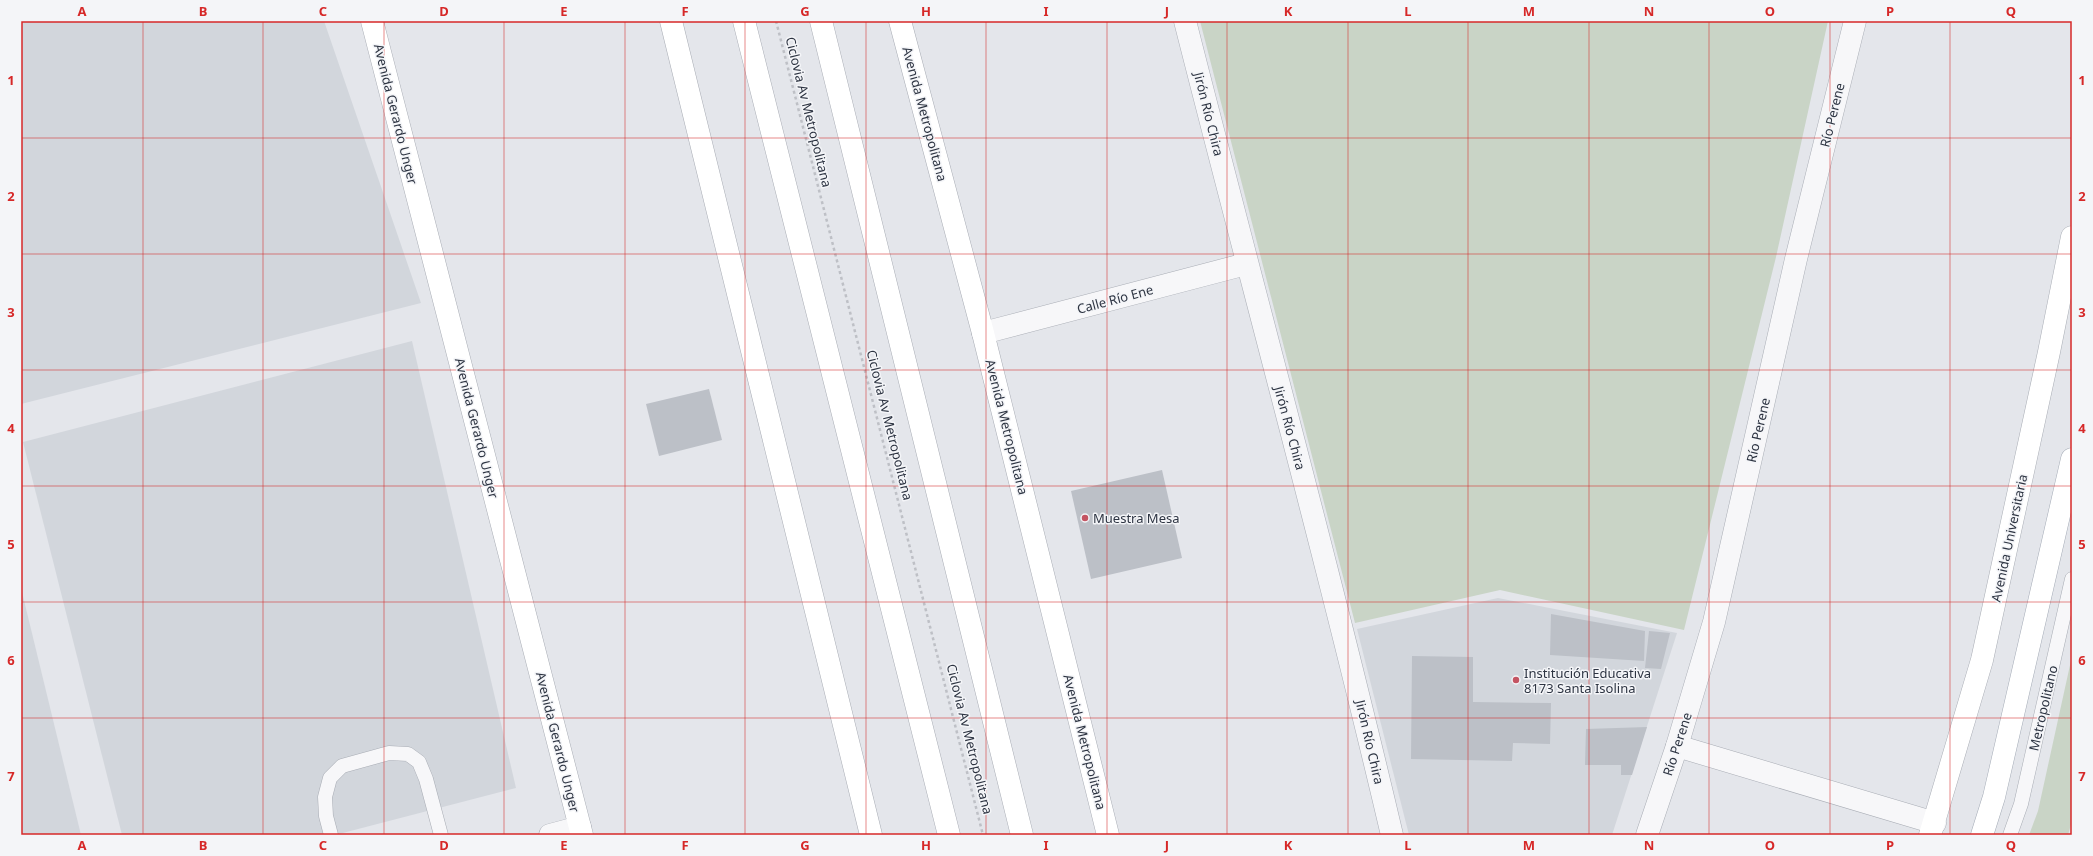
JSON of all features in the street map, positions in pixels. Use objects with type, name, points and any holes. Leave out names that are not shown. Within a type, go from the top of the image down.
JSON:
[{"type":"street","name":"Avenida Gerardo Unger","points":[[372,21],[581,831]]},
{"type":"street","points":[[671,21],[871,835]]},
{"type":"street","points":[[744,21],[949,835]]},
{"type":"street","points":[[821,21],[1022,835]]},
{"type":"street","name":"Avenida Metropolitana","points":[[900,21],[983,333],[1108,835]]},
{"type":"street","name":"Jirón Río Chira","points":[[1185,21],[1246,264],[1347,646],[1392,835]]},
{"type":"street","name":"Río Perene","points":[[1647,835],[1677,746],[1714,622],[1796,259],[1855,21]]},
{"type":"street","name":"Avenida Universitaria","points":[[1932,829],[1982,660],[2049,352],[2072,237]]},
{"type":"street","name":"Calle Río Ene","points":[[983,333],[1246,264]]},
{"type":"street","points":[[1982,835],[1994,797],[2072,459]]},
{"type":"street","points":[[1677,746],[1932,829]]},
{"type":"street","points":[[550,835],[581,831]]},
{"type":"lane","name":"Metropolitano","points":[[2010,835],[2021,804],[2072,579]]},
{"type":"lane","points":[[331,835],[326,816],[325,797],[330,778],[342,766],[389,753],[408,754],[419,762],[426,779],[441,835]]},
{"type":"path","name":"Ciclovia Av Metropolitana","points":[[776,21],[983,835]]},
{"type":"shaded area","points":[[21,21],[324,21],[421,303],[21,404]]},
{"type":"shaded area","points":[[412,341],[516,788],[335,835],[122,835],[23,442]]},
{"type":"shaded area","points":[[21,588],[81,835],[21,835]]},
{"type":"shaded area","name":"Institución Educativa 8173 Santa Isolina","points":[[1498,598],[1677,633],[1612,835],[1409,835],[1357,629]]},
{"type":"green space","points":[[1200,21],[1828,21],[1776,257],[1684,630],[1500,590],[1355,623]]},
{"type":"green space","points":[[2072,656],[2072,821],[2068,835],[2029,835],[2038,811]]},
{"type":"building","points":[[709,389],[722,440],[659,456],[646,404]]},
{"type":"building","points":[[1162,470],[1182,558],[1091,579],[1071,491]]},
{"type":"building","points":[[1551,614],[1645,631],[1644,661],[1550,655]]},
{"type":"building","points":[[1649,631],[1670,633],[1661,669],[1645,668]]},
{"type":"building","points":[[1412,656],[1473,657],[1473,702],[1551,703],[1550,744],[1513,743],[1512,761],[1411,759]]},
{"type":"building","points":[[1647,727],[1632,775],[1621,775],[1621,765],[1585,765],[1586,729]]},
{"type":"place","name":"Muestra Mesa","points":[[1085,518]]},
{"type":"place","name":"Institución Educativa 8173 Santa Isolina","points":[[1516,680]]}]
